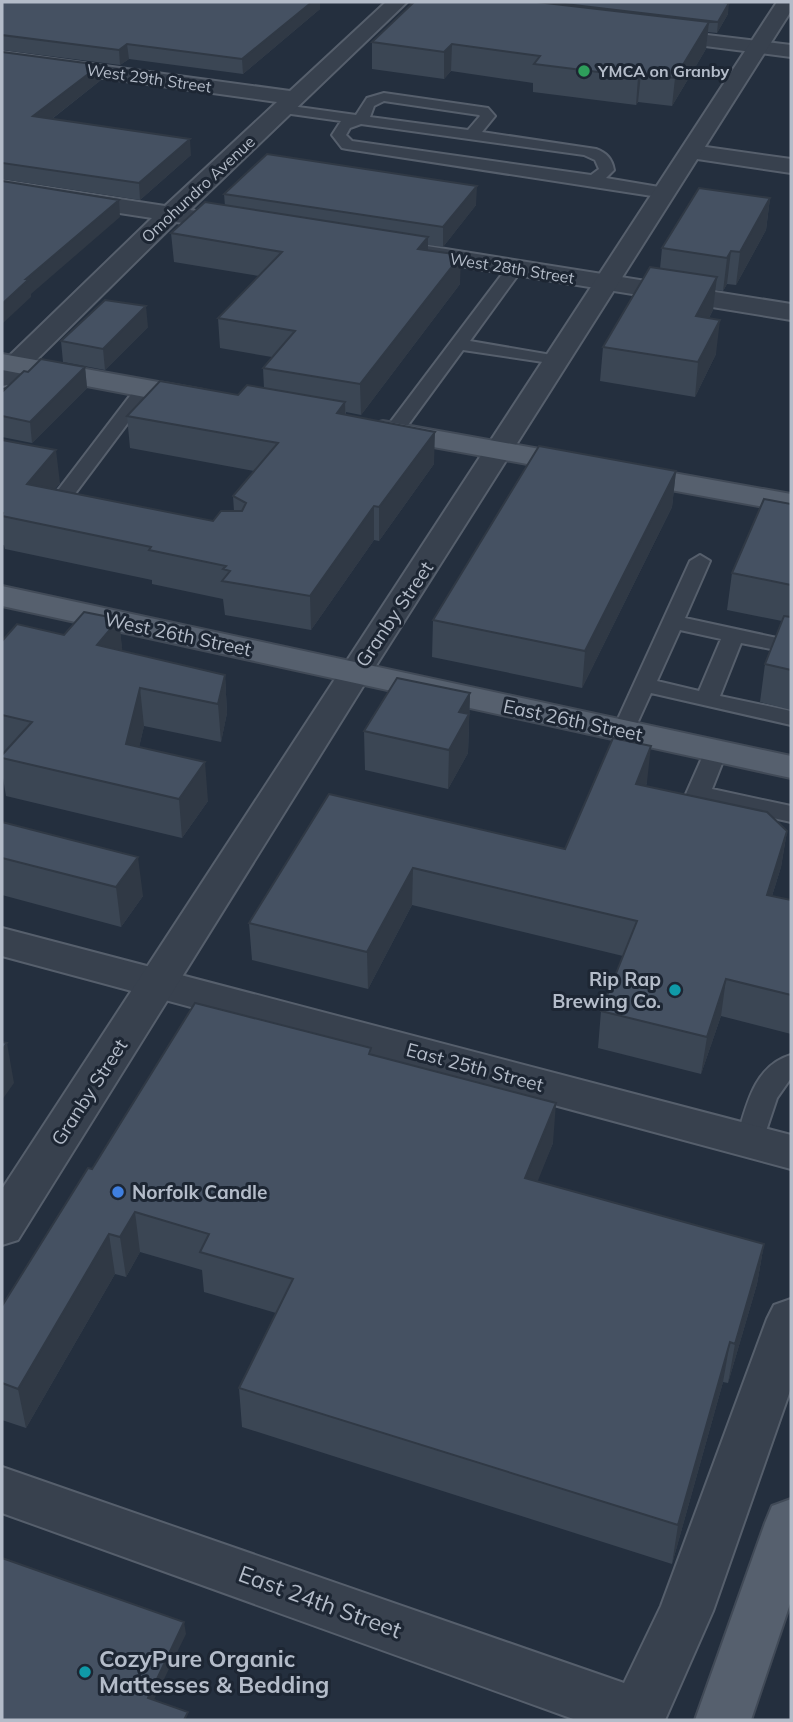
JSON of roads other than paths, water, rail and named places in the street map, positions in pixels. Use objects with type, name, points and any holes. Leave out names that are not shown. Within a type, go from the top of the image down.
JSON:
[{"type":"main road","points":[[6,368],[223,402]]},
{"type":"main road","points":[[354,425],[791,503]]},
{"type":"main road","name":"West 26th Street","points":[[2,596],[355,672]]},
{"type":"main road","name":"East 26th Street","points":[[355,672],[791,767]]},
{"type":"main road","points":[[723,1720],[791,1523]]},
{"type":"street","points":[[390,2],[402,3]]},
{"type":"street","name":"Granby Street","points":[[2,1227],[341,699],[355,672],[692,152],[776,49],[787,2]]},
{"type":"street","name":"Omohundro Avenue","points":[[6,368],[402,3]]},
{"type":"street","points":[[642,33],[776,49]]},
{"type":"street","name":"West 29th Street","points":[[2,58],[290,104]]},
{"type":"street","points":[[692,152],[791,166]]},
{"type":"street","points":[[2,188],[260,228]]},
{"type":"street","name":"West 28th Street","points":[[381,247],[790,309]]},
{"type":"street","name":"East 25th Street","points":[[2,942],[771,1146]]},
{"type":"street","points":[[637,1718],[686,1611],[791,1318]]},
{"type":"street","name":"East 24th Street","points":[[2,1490],[637,1718]]},
{"type":"lane","points":[[362,120],[365,105],[373,98],[403,97],[483,111],[488,116],[472,135]]},
{"type":"lane","points":[[290,104],[362,120],[601,155],[607,170],[594,180]]},
{"type":"lane","points":[[362,120],[340,129],[341,140],[347,145],[594,180],[666,193]]},
{"type":"lane","points":[[393,432],[515,268]]},
{"type":"lane","points":[[459,344],[557,361]]},
{"type":"lane","points":[[100,510],[59,502],[145,388]]},
{"type":"lane","points":[[623,732],[700,561]]},
{"type":"lane","points":[[672,622],[791,647]]},
{"type":"lane","points":[[707,700],[733,635]]},
{"type":"lane","points":[[644,685],[791,718]]},
{"type":"lane","points":[[716,751],[698,794],[791,814]]},
{"type":"lane","points":[[771,1146],[764,1093],[774,1077],[791,1065]]},
{"type":"place","name":"YMCA on Granby","points":[[584,71]]},
{"type":"place","name":"Rip Rap Brewing Co.","points":[[675,990]]},
{"type":"place","name":"Norfolk Candle","points":[[118,1192]]},
{"type":"place","name":"CozyPure Organic Mattesses & Bedding","points":[[85,1672]]}]
